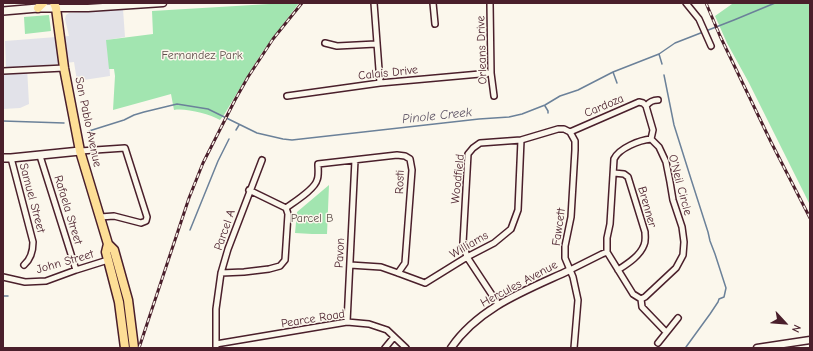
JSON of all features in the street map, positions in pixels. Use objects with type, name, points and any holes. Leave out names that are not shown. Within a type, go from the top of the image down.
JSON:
[{"type":"main road","points":[[3,11],[40,6],[55,6]]},
{"type":"main road","name":"San Pablo Avenue","points":[[55,6],[64,68],[80,151],[108,244],[114,250],[128,300],[134,348]]},
{"type":"main road","points":[[3,158],[40,156],[80,151]]},
{"type":"main road","name":"San Pablo Avenue","points":[[108,244],[106,252],[119,302],[125,344]]},
{"type":"street","points":[[55,6],[88,8],[163,3]]},
{"type":"street","points":[[374,3],[380,83]]},
{"type":"street","points":[[433,3],[435,24]]},
{"type":"street","name":"Orleans Drive","points":[[490,3],[491,73],[494,96]]},
{"type":"street","points":[[686,3],[699,18],[711,46]]},
{"type":"street","points":[[325,43],[337,46],[376,44]]},
{"type":"street","points":[[3,71],[64,68]]},
{"type":"street","name":"Calais Drive","points":[[287,96],[380,83],[491,73]]},
{"type":"street","points":[[658,100],[653,100],[646,106],[653,130],[651,139],[640,141],[621,150],[616,154],[614,159],[607,252],[633,294],[641,299],[642,307],[666,332]]},
{"type":"street","name":"Cardoza","points":[[570,132],[638,102],[643,103],[646,106]]},
{"type":"street","name":"Woodfield","points":[[498,304],[467,257],[463,243],[468,154],[472,148],[480,143],[521,140],[558,129],[564,129],[570,132]]},
{"type":"street","name":"Fawcett","points":[[570,132],[575,141],[575,150],[571,217],[565,246],[565,258],[573,277],[578,300],[574,348]]},
{"type":"street","name":"O'Neil Circle","points":[[641,299],[676,268],[683,255],[684,242],[682,227],[673,200],[666,162],[659,147],[651,139]]},
{"type":"street","name":"Williams","points":[[350,265],[380,267],[425,283],[467,257],[494,243],[511,229],[518,210],[521,140]]},
{"type":"street","points":[[80,151],[125,148],[147,215],[145,222],[141,223],[114,216],[100,217]]},
{"type":"street","name":"Rosti","points":[[286,208],[315,186],[318,179],[318,164],[397,155],[410,158],[412,170],[405,264],[398,273]]},
{"type":"street","name":"Rafaela Street","points":[[40,156],[76,270]]},
{"type":"street","name":"Samuel Street","points":[[11,158],[33,242],[31,255],[24,265]]},
{"type":"street","name":"Parcel A","points":[[216,346],[216,310],[221,273],[228,249],[262,160]]},
{"type":"street","name":"Pavon","points":[[347,322],[355,160]]},
{"type":"street","name":"Brenner","points":[[614,173],[624,174],[628,177],[645,232],[645,244],[640,252],[628,264],[618,270]]},
{"type":"street","points":[[221,273],[269,269],[280,266],[285,260],[288,214],[286,208],[250,190]]},
{"type":"street","name":"Hercules Avenue","points":[[451,348],[476,320],[498,304],[607,252]]},
{"type":"street","name":"John Street","points":[[3,277],[25,282],[46,281],[108,260]]},
{"type":"street","points":[[658,343],[678,318]]},
{"type":"street","name":"Pearce Road","points":[[216,346],[347,322],[369,324],[387,330],[406,348]]},
{"type":"street","points":[[385,348],[394,337]]},
{"type":"street","points":[[757,348],[774,347],[810,340]]},
{"type":"shaded area","points":[[123,9],[125,37],[107,40],[110,76],[77,81],[74,62],[27,67],[29,104],[20,108],[3,109],[3,69],[6,68],[5,41],[69,36],[65,19],[66,15],[69,13]]},
{"type":"green space","name":"Fernandez Park","points":[[299,3],[261,54],[220,120],[197,112],[174,110],[171,94],[113,110],[115,76],[114,69],[109,69],[106,40],[153,34],[152,11]]},
{"type":"green space","points":[[810,3],[810,205],[749,83],[727,43],[715,16],[732,4]]},
{"type":"green space","points":[[49,15],[51,31],[25,34],[24,17]]},
{"type":"green space","name":"Parcel B","points":[[329,185],[327,234],[295,233],[297,212]]},
{"type":"waterway","name":"Pinole Creek","points":[[89,131],[124,120],[134,115],[177,104],[208,109],[257,133],[292,140],[509,117],[522,114],[545,105],[560,96],[578,90],[613,72],[659,54],[675,43],[775,3]]},
{"type":"waterway","points":[[659,54],[662,64]]},
{"type":"waterway","points":[[613,72],[617,83]]},
{"type":"waterway","points":[[664,75],[674,125],[726,288],[724,297],[719,299],[686,347]]},
{"type":"waterway","points":[[545,106],[548,113]]},
{"type":"waterway","name":"Pinole Creek","points":[[3,121],[64,123]]},
{"type":"waterway","name":"Pinole Creek","points":[[236,130],[239,125]]},
{"type":"waterway","points":[[190,230],[218,161],[229,139]]},
{"type":"waterway","points":[[3,296],[8,296]]},
{"type":"railway","points":[[139,348],[189,198],[203,163],[248,77],[273,39],[302,3]]},
{"type":"railway","points":[[706,3],[720,36],[771,142],[810,218]]}]
